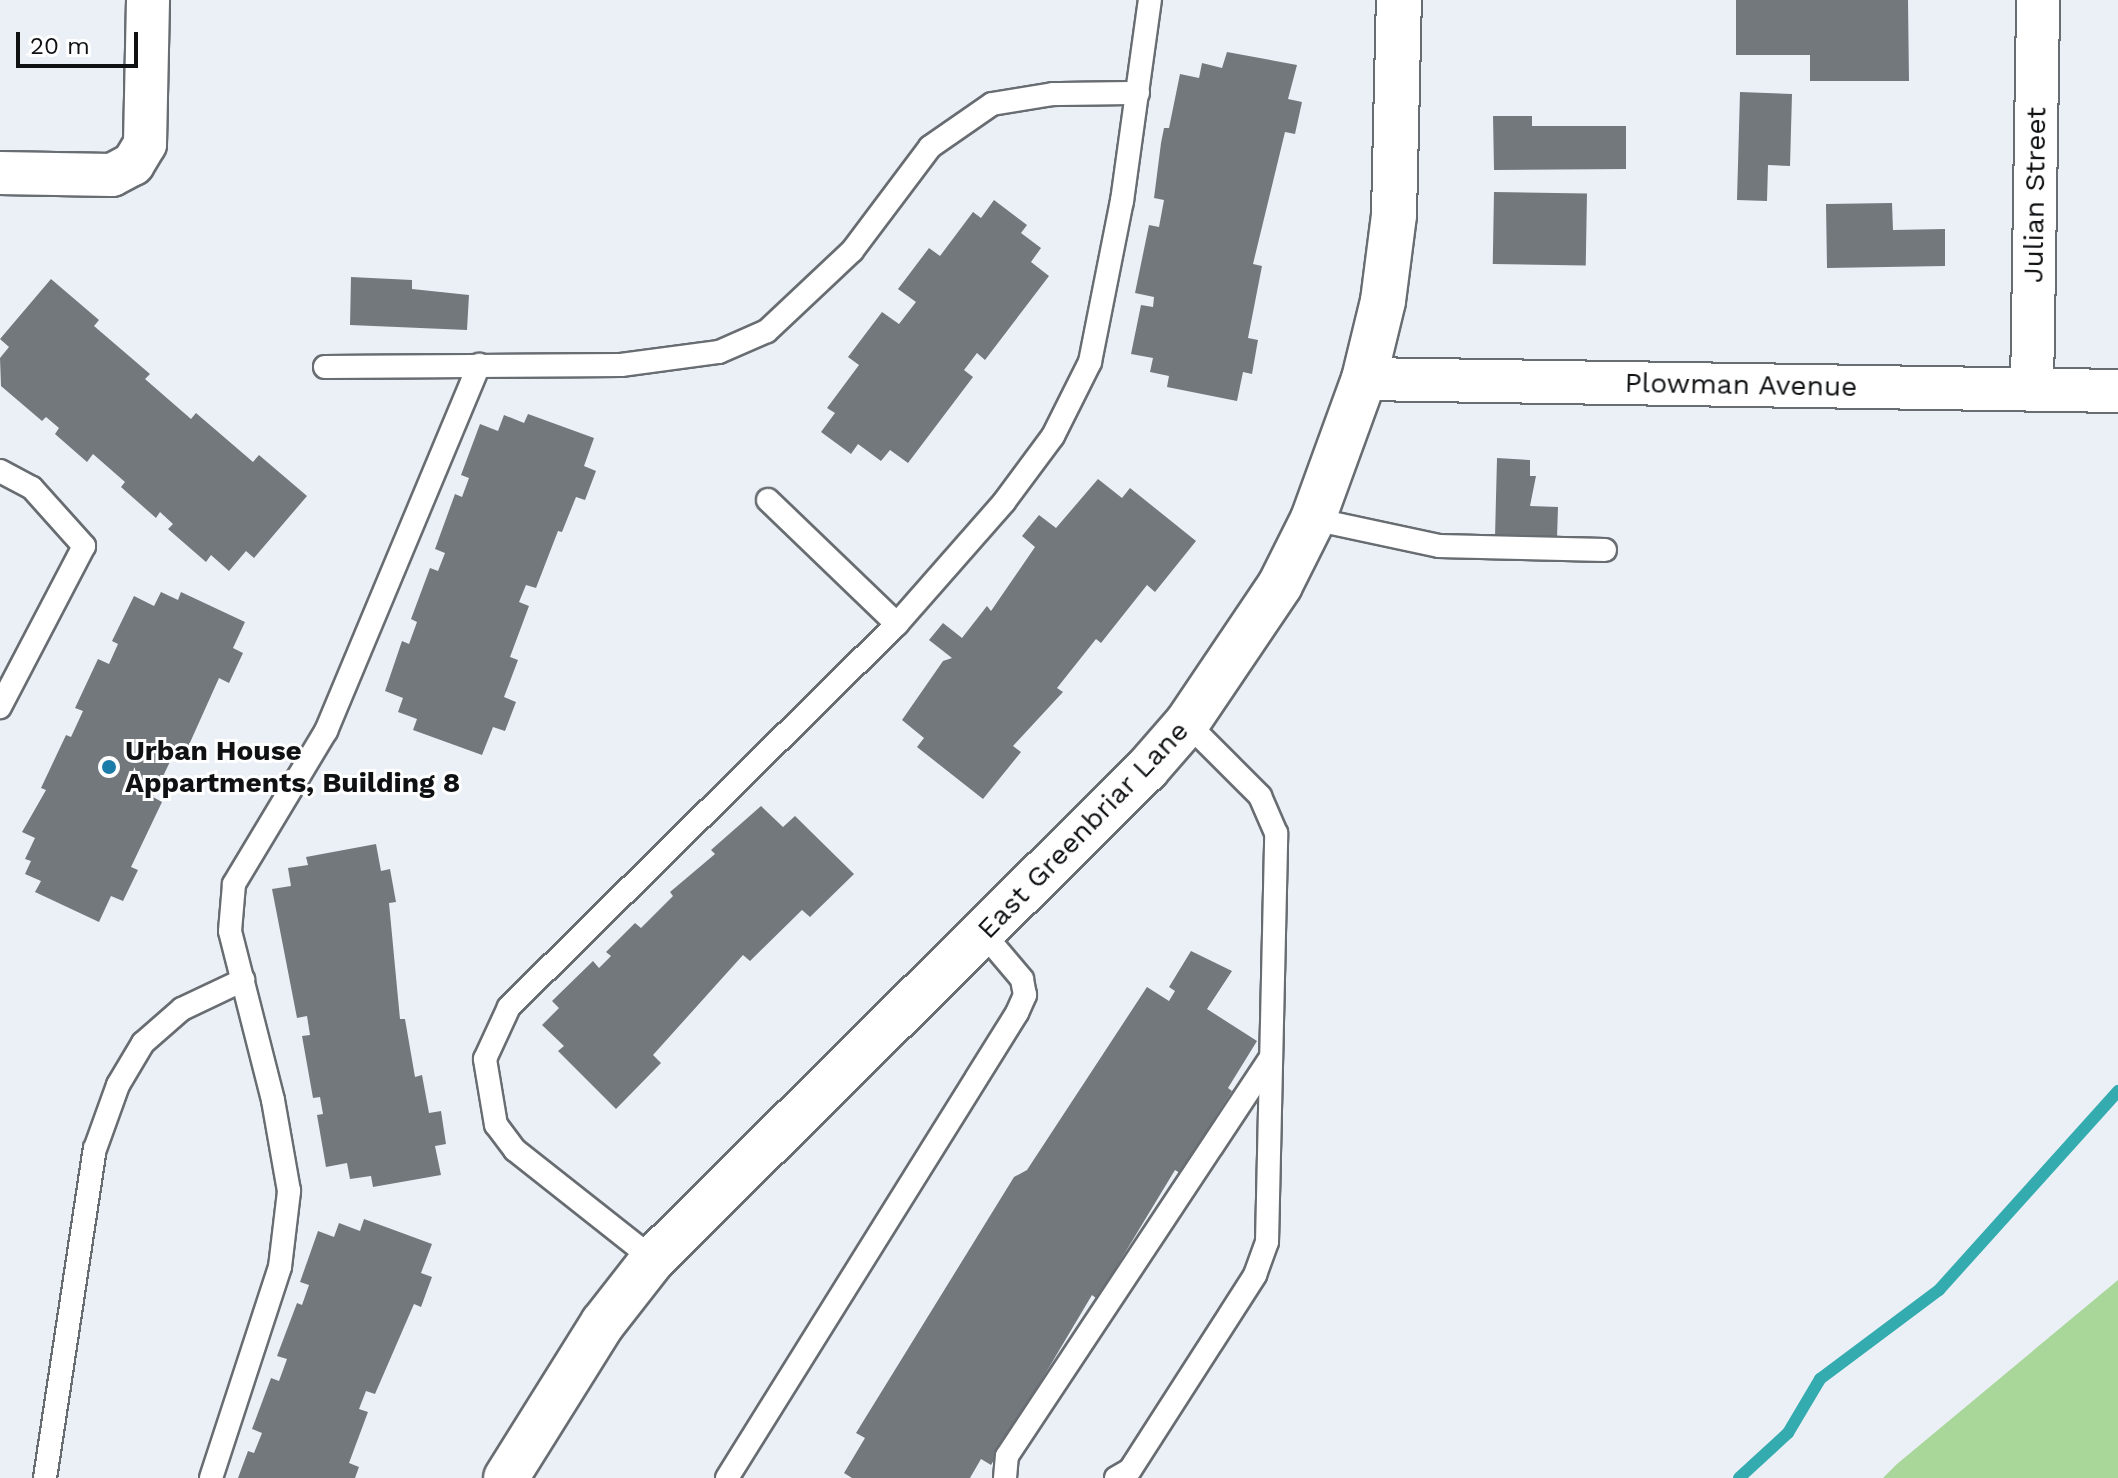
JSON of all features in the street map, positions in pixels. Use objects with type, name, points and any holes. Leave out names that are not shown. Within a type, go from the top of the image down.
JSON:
[{"type":"street","points":[[0,173],[112,175],[133,164],[145,144],[148,0]]},
{"type":"street","name":"East Greenbriar Lane","points":[[506,1478],[603,1323],[653,1259],[984,934],[1187,723],[1273,597],[1313,519],[1364,379],[1383,301],[1394,215],[1399,0]]},
{"type":"street","name":"Julian Street","points":[[2032,390],[2038,0]]},
{"type":"street","name":"Plowman Avenue","points":[[1364,379],[2118,391]]},
{"type":"lane","points":[[653,1259],[515,1150],[496,1125],[485,1059],[509,1007],[897,624],[1004,502],[1053,436],[1090,362],[1138,93],[1150,0]]},
{"type":"lane","points":[[325,367],[621,365],[719,352],[767,331],[852,251],[930,147],[992,104],[1053,94],[1138,93]]},
{"type":"lane","points":[[211,1478],[280,1267],[289,1191],[273,1100],[230,931],[234,884],[326,731],[479,365]]},
{"type":"lane","points":[[0,471],[32,488],[84,546],[0,707]]},
{"type":"lane","points":[[768,500],[897,624]]},
{"type":"lane","points":[[1313,519],[1439,546],[1605,550]]},
{"type":"lane","points":[[1116,1478],[1130,1470],[1255,1275],[1267,1242],[1276,833],[1260,796],[1187,723]]},
{"type":"lane","points":[[727,1478],[1017,1013],[1025,995],[1022,979],[984,934]]},
{"type":"lane","points":[[45,1478],[95,1149],[118,1085],[143,1043],[182,1009],[243,980]]},
{"type":"lane","points":[[1005,1478],[1007,1456],[1271,1057]]},
{"type":"green space","points":[[2118,1280],[2118,1478],[1883,1478],[1897,1464]]},
{"type":"building","points":[[1736,0],[1908,0],[1909,81],[1810,81],[1810,55],[1736,55]]},
{"type":"building","points":[[1227,52],[1297,65],[1288,99],[1302,102],[1295,134],[1285,132],[1253,264],[1262,266],[1248,338],[1258,340],[1252,374],[1243,372],[1237,401],[1167,387],[1169,376],[1150,372],[1153,358],[1131,354],[1141,305],[1153,307],[1154,297],[1135,293],[1149,225],[1159,227],[1164,200],[1154,198],[1161,143],[1164,128],[1169,128],[1180,74],[1199,78],[1202,63],[1222,68]]},
{"type":"building","points":[[1740,92],[1792,94],[1790,166],[1768,165],[1767,201],[1737,200]]},
{"type":"building","points":[[1493,116],[1532,116],[1532,126],[1626,126],[1626,169],[1494,170]]},
{"type":"building","points":[[1494,192],[1587,194],[1586,266],[1493,264]]},
{"type":"building","points":[[994,200],[1027,225],[1021,233],[1041,248],[1031,262],[1049,276],[985,360],[977,353],[964,370],[973,377],[908,463],[890,450],[881,461],[858,444],[851,454],[821,432],[835,413],[827,408],[859,365],[848,357],[882,312],[899,324],[916,302],[898,289],[929,248],[940,256],[973,212],[981,218]]},
{"type":"building","points":[[1892,203],[1893,230],[1945,229],[1945,266],[1827,268],[1826,204]]},
{"type":"building","points":[[351,277],[412,280],[412,289],[469,295],[467,330],[350,325]]},
{"type":"building","points":[[51,279],[99,320],[94,326],[150,374],[145,379],[191,419],[196,413],[253,462],[259,455],[307,496],[254,558],[246,551],[229,571],[211,555],[206,562],[168,529],[173,524],[160,512],[156,518],[121,487],[125,482],[93,454],[87,462],[55,434],[59,428],[46,417],[42,421],[1,386],[0,358],[9,347],[0,339]]},
{"type":"building","points":[[528,414],[594,438],[584,466],[596,471],[585,500],[576,497],[562,532],[558,531],[536,588],[526,585],[519,602],[529,606],[510,657],[518,660],[504,697],[516,702],[505,731],[493,727],[482,755],[413,730],[417,719],[398,712],[403,698],[385,691],[402,641],[409,644],[417,622],[411,619],[430,568],[438,571],[445,553],[435,549],[455,494],[462,497],[469,478],[461,475],[480,424],[498,431],[504,415],[524,423]]},
{"type":"building","points":[[1497,458],[1530,460],[1530,476],[1536,476],[1530,506],[1558,507],[1557,539],[1495,537]]},
{"type":"building","points":[[1098,479],[1122,498],[1130,488],[1196,541],[1155,592],[1147,585],[1101,643],[1096,639],[1057,688],[1063,692],[1013,746],[1021,752],[983,799],[917,747],[924,738],[902,720],[943,661],[952,658],[929,640],[943,623],[962,638],[987,606],[991,611],[1035,547],[1022,536],[1039,515],[1056,528]]},
{"type":"building","name":"Urban House Appartments, Building 8","points":[[161,592],[178,600],[181,592],[245,622],[233,648],[243,653],[229,683],[219,678],[188,747],[179,743],[153,797],[162,802],[131,867],[138,870],[123,901],[111,896],[99,922],[35,892],[41,881],[25,874],[31,861],[25,859],[35,838],[22,832],[46,790],[41,788],[66,735],[71,737],[83,711],[75,708],[98,659],[109,664],[118,644],[112,641],[134,596],[154,606]]},
{"type":"building","points":[[761,806],[783,827],[795,816],[854,874],[810,917],[802,910],[750,961],[743,955],[653,1055],[661,1063],[616,1109],[558,1051],[564,1046],[542,1025],[559,1008],[552,1001],[593,961],[599,968],[611,956],[606,952],[635,923],[641,928],[673,896],[670,892],[715,854],[711,850]]},
{"type":"building","points":[[376,844],[381,871],[390,869],[396,902],[389,903],[400,1019],[405,1019],[415,1077],[422,1075],[429,1113],[441,1111],[446,1144],[435,1146],[441,1175],[373,1187],[371,1176],[350,1179],[347,1163],[326,1167],[317,1115],[323,1114],[320,1097],[313,1098],[302,1036],[310,1035],[307,1016],[297,1018],[272,889],[291,886],[288,868],[308,865],[306,857]]},
{"type":"building","points":[[1191,951],[1232,971],[1207,1009],[1257,1041],[1228,1088],[1232,1091],[1180,1173],[1175,1170],[1097,1299],[1092,1295],[991,1465],[981,1459],[970,1478],[852,1478],[844,1473],[865,1438],[856,1433],[1014,1177],[1027,1170],[1147,987],[1169,1001],[1175,991],[1169,987]]},
{"type":"building","points":[[364,1219],[432,1244],[421,1273],[432,1277],[421,1307],[414,1304],[375,1394],[366,1391],[359,1409],[368,1412],[349,1463],[359,1467],[355,1478],[238,1478],[248,1451],[254,1453],[262,1433],[252,1429],[271,1378],[279,1381],[287,1359],[277,1356],[297,1303],[302,1305],[309,1285],[300,1282],[318,1231],[334,1237],[339,1223],[360,1231]]},
{"type":"waterway","points":[[1739,1478],[1788,1433],[1820,1379],[1939,1290],[2118,1091]]},
{"type":"place","name":"Urban House Appartments, Building 8","points":[[109,767]]}]
